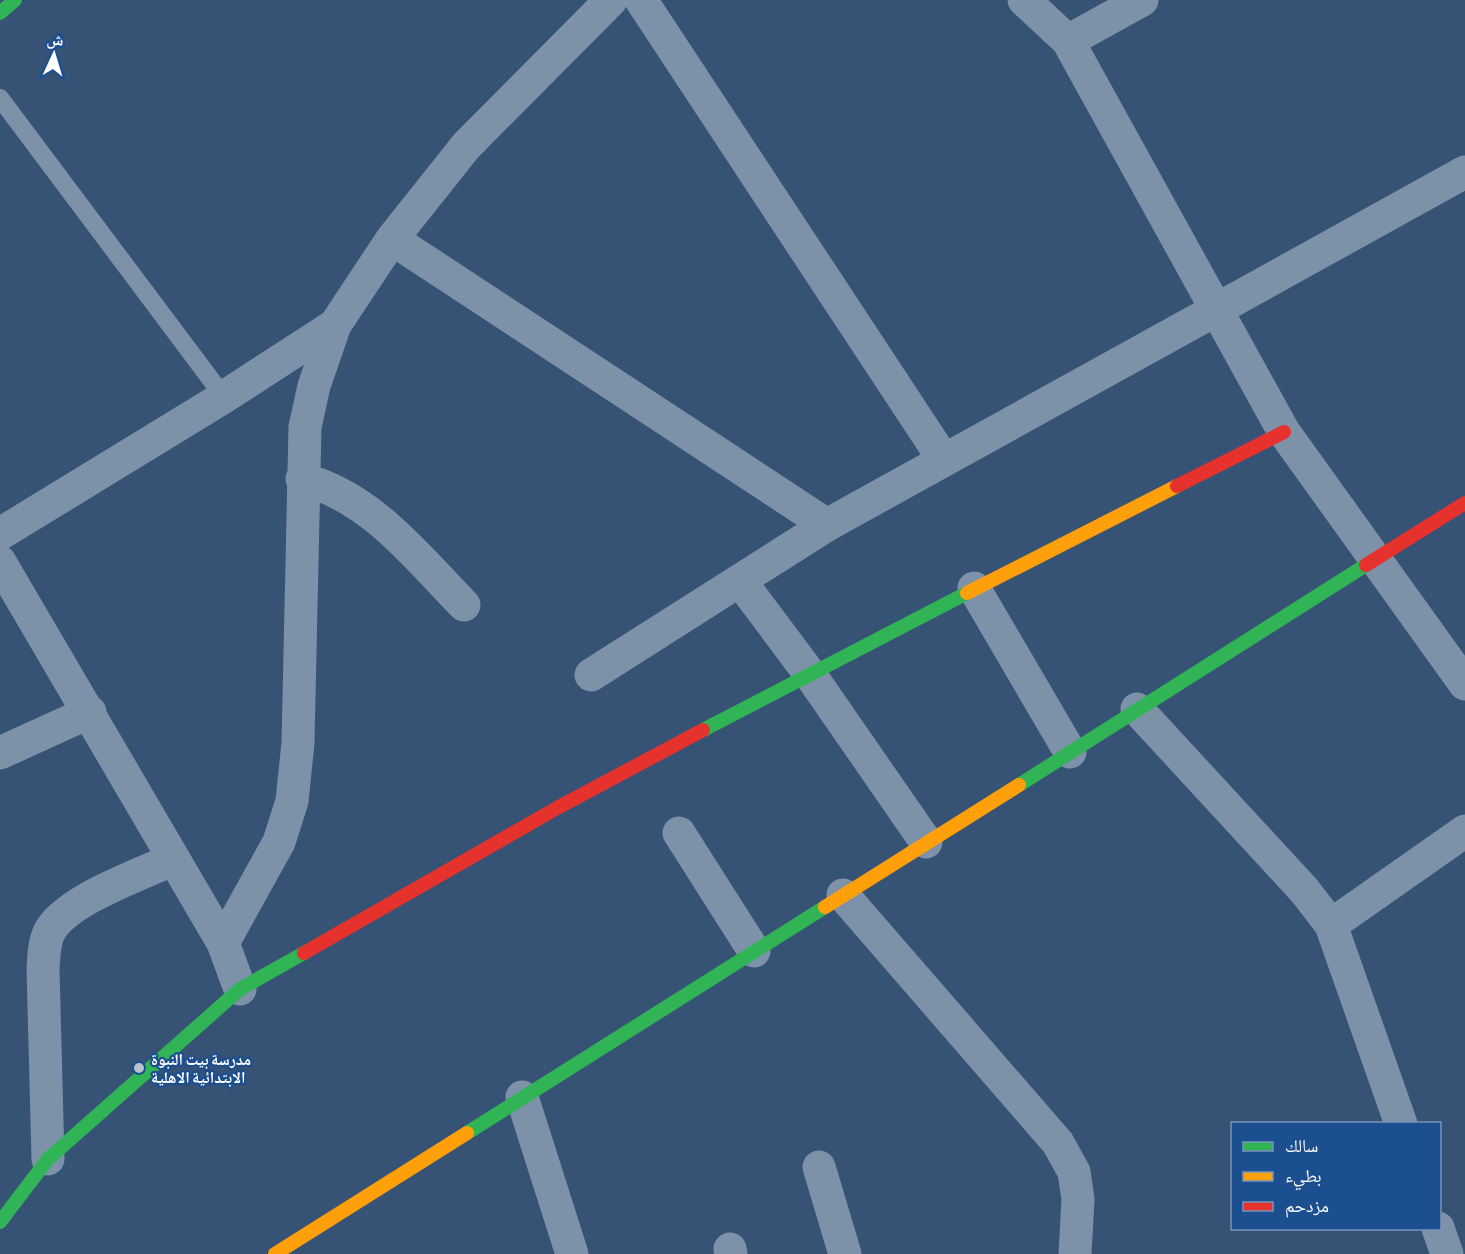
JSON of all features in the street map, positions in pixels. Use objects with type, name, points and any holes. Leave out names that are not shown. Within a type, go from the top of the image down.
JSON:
[{"type":"street","points":[[0,13],[15,0]]},
{"type":"street","points":[[223,943],[279,842],[292,801],[298,743],[302,479],[305,427],[314,386],[335,325],[392,239],[466,146],[611,0]]},
{"type":"street","points":[[641,0],[944,460]]},
{"type":"street","points":[[1024,0],[1068,41],[1284,432],[1465,684]]},
{"type":"street","points":[[1068,41],[1142,0]]},
{"type":"street","points":[[591,675],[828,525],[1215,308],[1465,172]]},
{"type":"street","points":[[392,239],[828,525]]},
{"type":"street","points":[[0,534],[224,397],[335,325]]},
{"type":"street","points":[[0,1222],[28,1181],[48,1159],[240,989],[557,808],[808,673],[1284,432]]},
{"type":"street","points":[[302,479],[323,484],[360,504],[465,604]]},
{"type":"street","points":[[275,1254],[1465,503]]},
{"type":"street","points":[[0,561],[223,943],[240,989]]},
{"type":"street","points":[[741,582],[808,673],[926,842]]},
{"type":"street","points":[[974,588],[1070,752]]},
{"type":"street","points":[[1137,709],[1304,890],[1331,925],[1400,1122]]},
{"type":"street","points":[[0,753],[90,712]]},
{"type":"street","points":[[1331,925],[1465,831]]},
{"type":"street","points":[[679,833],[754,951]]},
{"type":"street","points":[[48,1159],[43,969],[44,948],[50,931],[60,916],[75,905],[174,859]]},
{"type":"street","points":[[843,895],[1058,1143],[1074,1172],[1078,1199],[1075,1254]]},
{"type":"street","points":[[522,1097],[572,1254]]},
{"type":"street","points":[[819,1167],[845,1254]]},
{"type":"street","points":[[1439,1230],[1447,1254]]},
{"type":"lane","points":[[0,98],[224,397]]},
{"type":"traffic: fast","points":[[0,13],[15,0]]},
{"type":"traffic: fast","points":[[1019,785],[1366,565]]},
{"type":"traffic: fast","points":[[703,730],[967,593]]},
{"type":"traffic: fast","points":[[467,1133],[825,907]]},
{"type":"traffic: fast","points":[[0,1222],[48,1159],[240,989],[304,953]]},
{"type":"traffic: slow","points":[[967,593],[1177,486]]},
{"type":"traffic: slow","points":[[825,907],[1019,785]]},
{"type":"traffic: slow","points":[[275,1254],[467,1133]]},
{"type":"traffic: jam","points":[[1177,486],[1284,432]]},
{"type":"traffic: jam","points":[[1366,565],[1465,503]]},
{"type":"traffic: jam","points":[[304,953],[557,808],[703,730]]},
{"type":"place","name":"مدرسة بيت النبوة الابتدائية الاهلية","points":[[139,1068]]}]
